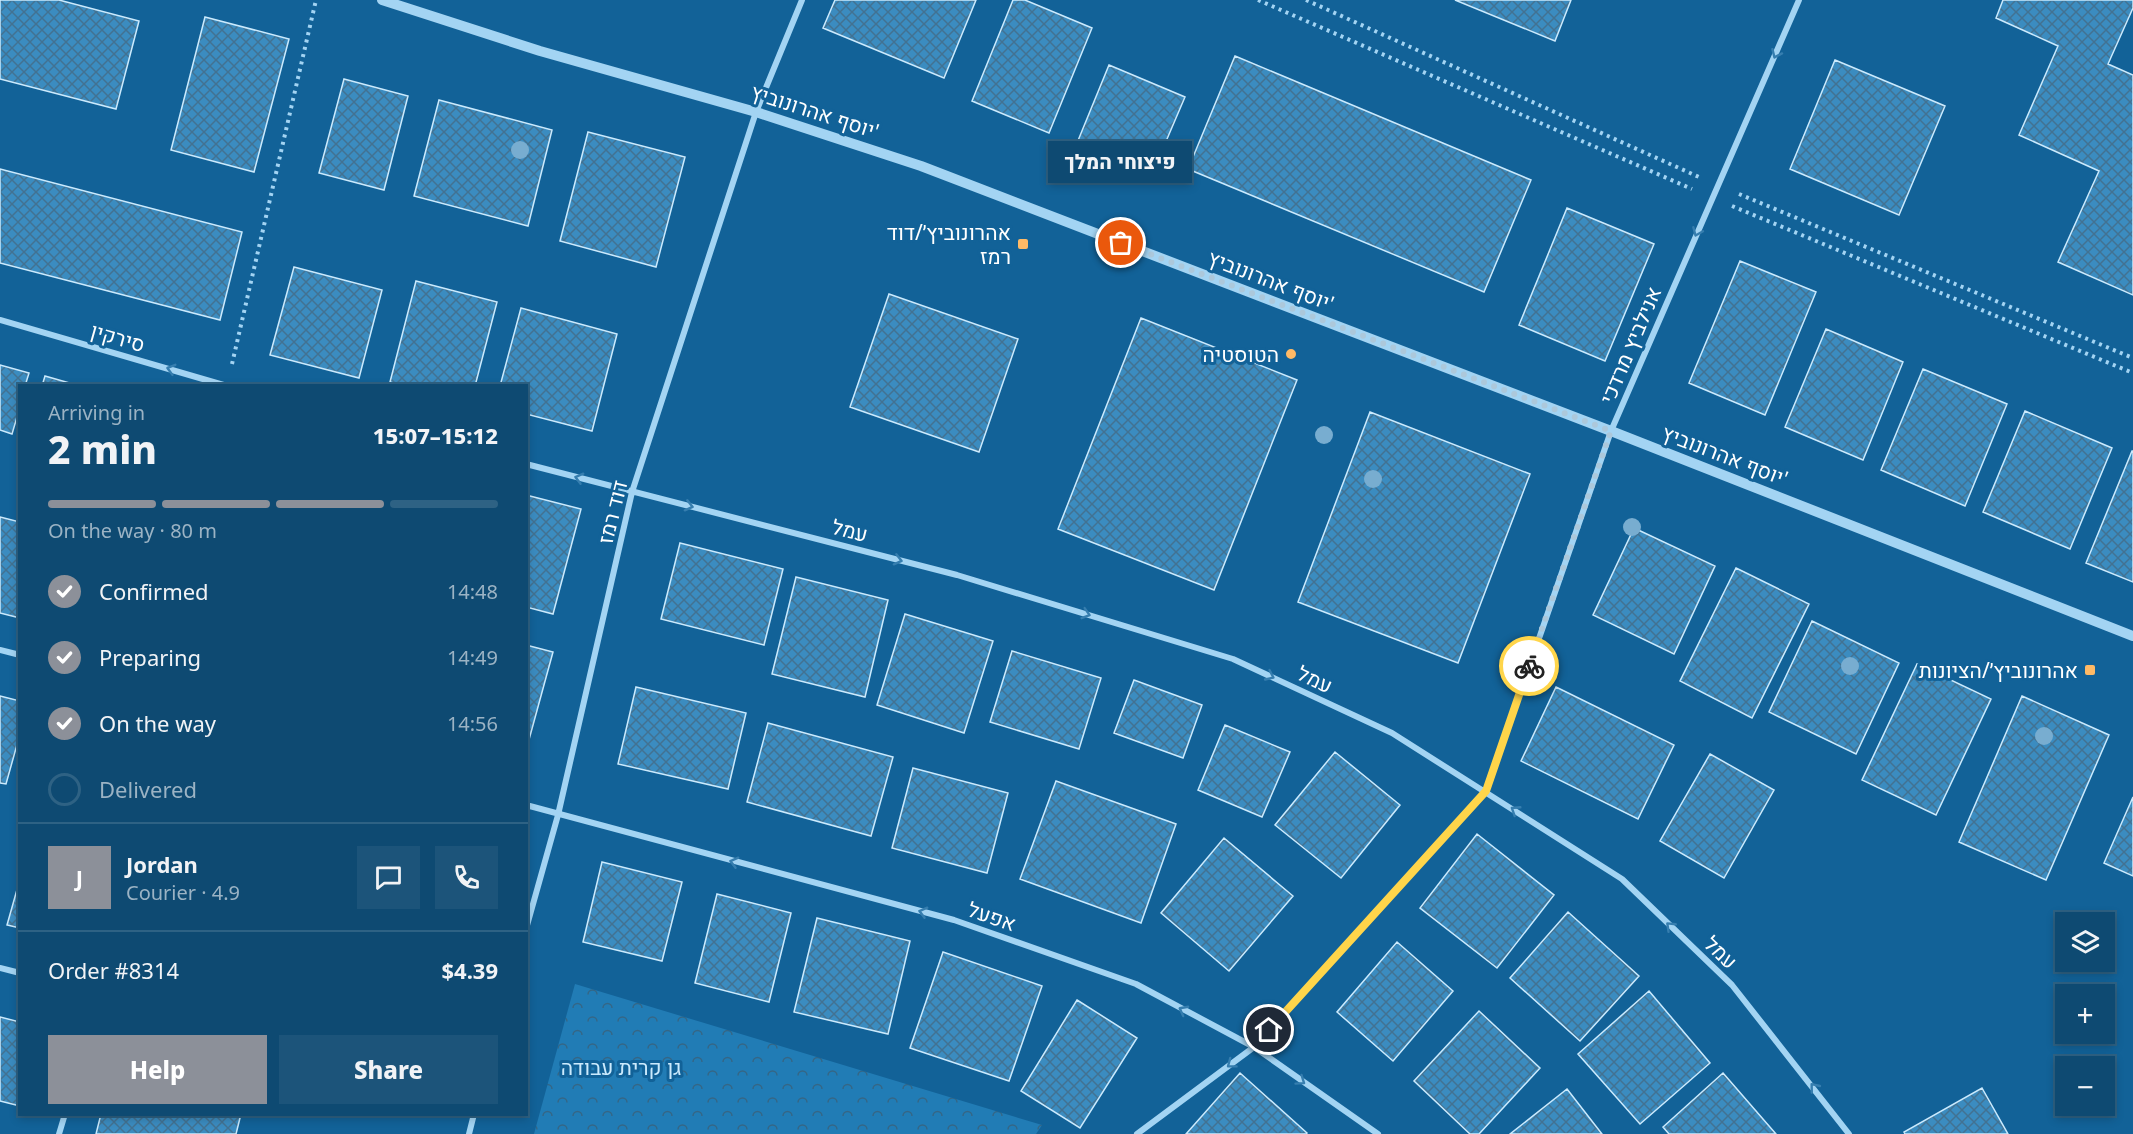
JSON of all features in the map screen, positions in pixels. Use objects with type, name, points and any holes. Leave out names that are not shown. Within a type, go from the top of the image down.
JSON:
[{"type":"street","name":"יוסף אהרונוביץ'","points":[[382,0],[540,51],[756,112],[921,166],[1611,431],[2133,636]]},
{"type":"street","name":"דוד רמז","points":[[528,921],[558,815],[632,492],[756,112],[802,0]]},
{"type":"street","name":"אנילביץ מרדכי","points":[[1137,1134],[1254,1047],[1486,791],[1611,431],[1799,0]]},
{"type":"street","name":"סירקין","points":[[0,320],[220,384]]},
{"type":"street","points":[[528,465],[632,492]]},
{"type":"street","name":"עמל","points":[[632,492],[957,575],[1233,659],[1392,734],[1486,791],[1622,879],[1732,985],[1849,1134]]},
{"type":"street","points":[[0,650],[18,654]]},
{"type":"street","name":"אפעל","points":[[528,807],[954,920],[1136,984],[1254,1047],[1378,1134]]},
{"type":"street","points":[[0,968],[18,972]]},
{"type":"street","points":[[59,1134],[65,1116]]},
{"type":"street","points":[[469,1134],[474,1116]]},
{"type":"path","points":[[227,384],[316,0]]},
{"type":"green space","name":"גן קרית עבודה","points":[[575,984],[1042,1125],[1036,1134],[534,1134]]},
{"type":"building","points":[[0,0],[59,0],[139,21],[116,109],[0,79]]},
{"type":"building","points":[[835,0],[976,0],[944,78],[823,28]]},
{"type":"building","points":[[1013,0],[1025,0],[1092,28],[1049,133],[972,101]]},
{"type":"building","points":[[1455,0],[1571,0],[1555,41]]},
{"type":"building","points":[[2003,0],[2133,0],[2133,8],[2108,64],[2133,75],[2133,295],[2058,262],[2099,171],[2019,135],[2058,46],[1996,18]]},
{"type":"building","points":[[205,17],[289,39],[254,172],[171,150]]},
{"type":"building","points":[[1235,56],[1531,180],[1484,292],[1188,169]]},
{"type":"building","points":[[1835,60],[1945,106],[1899,215],[1790,169]]},
{"type":"building","points":[[1109,65],[1185,97],[1152,174],[1077,143]]},
{"type":"building","points":[[344,79],[408,96],[384,190],[319,173]]},
{"type":"building","points":[[439,100],[552,130],[528,226],[414,196]]},
{"type":"building","points":[[588,132],[685,157],[656,267],[560,241]]},
{"type":"building","points":[[0,169],[242,232],[220,320],[0,263]]},
{"type":"building","points":[[1567,208],[1654,244],[1605,361],[1519,325]]},
{"type":"building","points":[[1740,261],[1816,292],[1765,415],[1689,383]]},
{"type":"building","points":[[294,267],[382,290],[359,378],[270,355]]},
{"type":"building","points":[[416,281],[497,302],[476,384],[396,384],[390,382]]},
{"type":"building","points":[[889,294],[1018,339],[979,452],[850,407]]},
{"type":"building","points":[[521,308],[617,334],[592,431],[528,415],[528,384],[501,384]]},
{"type":"building","points":[[1141,318],[1297,380],[1214,590],[1058,529]]},
{"type":"building","points":[[1826,329],[1903,362],[1863,460],[1785,427]]},
{"type":"building","points":[[0,365],[29,373],[26,384],[18,384],[18,414],[12,434],[0,430]]},
{"type":"building","points":[[1923,369],[2007,404],[1965,506],[1881,470]]},
{"type":"building","points":[[45,376],[73,384],[43,384]]},
{"type":"building","points":[[2025,411],[2112,448],[2070,549],[1983,512]]},
{"type":"building","points":[[1370,412],[1530,474],[1458,663],[1298,602]]},
{"type":"building","points":[[2133,451],[2133,582],[2086,563]]},
{"type":"building","points":[[528,496],[581,509],[553,614],[528,608]]},
{"type":"building","points":[[0,517],[18,522],[18,618],[0,613]]},
{"type":"building","points":[[1634,528],[1715,566],[1674,654],[1593,615]]},
{"type":"building","points":[[680,543],[783,569],[764,645],[661,619]]},
{"type":"building","points":[[1736,568],[1809,604],[1752,718],[1680,681]]},
{"type":"building","points":[[796,577],[888,600],[865,697],[772,674]]},
{"type":"building","points":[[905,614],[993,641],[964,733],[877,705]]},
{"type":"building","points":[[1812,621],[1899,663],[1856,754],[1769,712]]},
{"type":"building","points":[[528,646],[553,652],[528,743]]},
{"type":"building","points":[[1012,651],[1101,678],[1079,749],[990,722]]},
{"type":"building","points":[[1917,664],[1991,699],[1936,815],[1862,780]]},
{"type":"building","points":[[1134,680],[1202,705],[1183,758],[1114,733]]},
{"type":"building","points":[[636,687],[746,713],[728,789],[618,764]]},
{"type":"building","points":[[1556,687],[1674,745],[1638,819],[1521,761]]},
{"type":"building","points":[[0,696],[18,700],[18,741],[6,784],[0,783]]},
{"type":"building","points":[[2022,696],[2109,735],[2046,880],[1959,842]]},
{"type":"building","points":[[768,723],[893,757],[871,836],[747,802]]},
{"type":"building","points":[[1225,725],[1290,752],[1262,817],[1198,790]]},
{"type":"building","points":[[1335,752],[1400,805],[1341,878],[1275,825]]},
{"type":"building","points":[[1710,754],[1774,790],[1724,878],[1660,841]]},
{"type":"building","points":[[913,768],[1008,793],[987,873],[892,848]]},
{"type":"building","points":[[1056,781],[1176,824],[1141,923],[1020,879]]},
{"type":"building","points":[[2133,797],[2133,876],[2104,863]]},
{"type":"building","points":[[1477,834],[1554,895],[1497,968],[1420,908]]},
{"type":"building","points":[[1224,838],[1293,896],[1229,971],[1161,913]]},
{"type":"building","points":[[602,862],[682,882],[662,961],[583,942]]},
{"type":"building","points":[[18,886],[18,928],[7,925]]},
{"type":"building","points":[[717,894],[791,913],[769,1002],[695,983]]},
{"type":"building","points":[[1568,912],[1639,976],[1580,1041],[1510,978]]},
{"type":"building","points":[[817,918],[910,941],[888,1034],[794,1012]]},
{"type":"building","points":[[1397,942],[1453,991],[1393,1061],[1337,1012]]},
{"type":"building","points":[[943,952],[1042,986],[1009,1081],[910,1048]]},
{"type":"building","points":[[1649,991],[1710,1063],[1640,1124],[1578,1054]]},
{"type":"building","points":[[1077,1000],[1137,1038],[1080,1128],[1021,1091]]},
{"type":"building","points":[[1479,1011],[1540,1068],[1479,1134],[1470,1134],[1414,1081]]},
{"type":"building","points":[[0,1017],[18,1022],[18,1106],[0,1101]]},
{"type":"building","points":[[1240,1073],[1307,1133],[1186,1134]]},
{"type":"building","points":[[1723,1073],[1776,1134],[1669,1134],[1663,1127]]},
{"type":"building","points":[[1982,1088],[2008,1134],[1905,1134],[1904,1132]]},
{"type":"building","points":[[1567,1089],[1602,1134],[1510,1134]]},
{"type":"building","points":[[100,1116],[240,1116],[236,1134],[96,1134]]},
{"type":"way so far","points":[[1121,243],[1611,431],[1529,666]]},
{"type":"place","name":"פיצוחי המלך","points":[[1121,243]]},
{"type":"place","name":"אהרונוביץ׳/דוד רמז","points":[[1023,244]]},
{"type":"place","name":"הטוסטיה","points":[[1291,354]]},
{"type":"place","name":"אהרונוביץ׳/הציונות","points":[[2090,670]]},
{"type":"route","points":[[1269,1030],[1486,791],[1529,666]]}]
